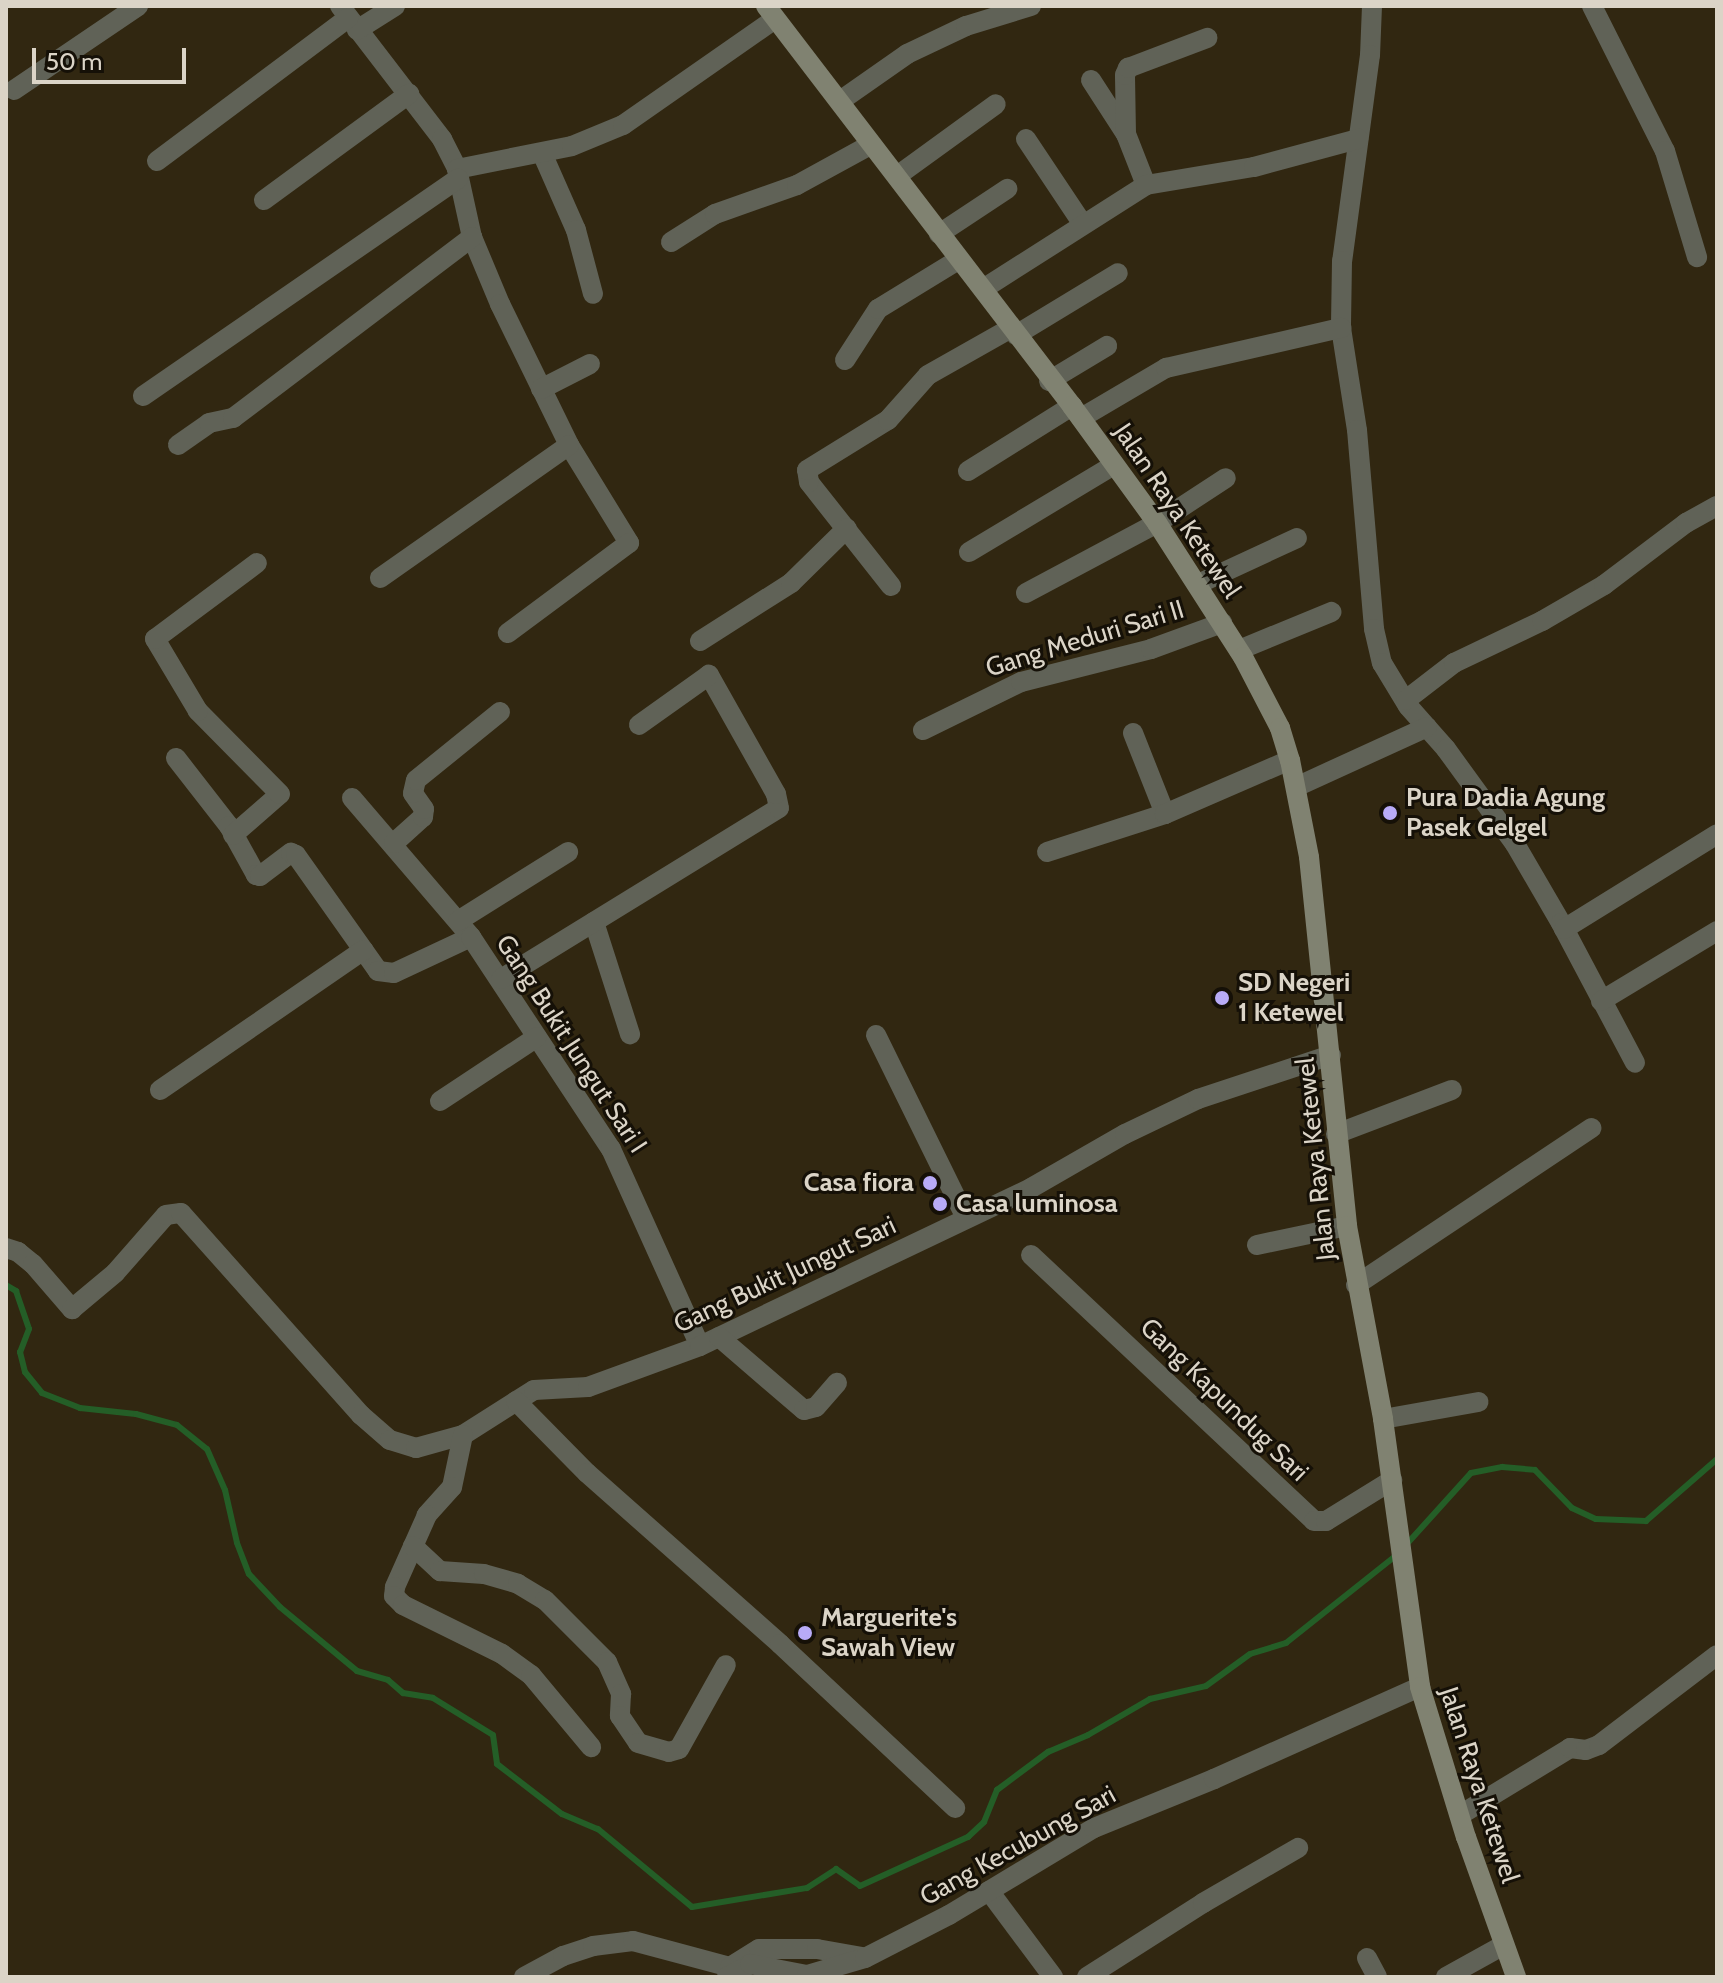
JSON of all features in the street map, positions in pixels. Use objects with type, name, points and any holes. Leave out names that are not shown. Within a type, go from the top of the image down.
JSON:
[{"type":"main road","name":"Jalan Raya Ketewel","points":[[770,12],[983,289],[1157,523],[1239,650],[1274,713],[1290,760],[1309,857],[1347,1226],[1383,1419],[1420,1687],[1516,1977]]},
{"type":"street","points":[[14,90],[138,6]]},
{"type":"street","points":[[157,161],[348,18],[395,6]]},
{"type":"street","points":[[840,101],[907,54],[966,26],[1031,6]]},
{"type":"street","points":[[1372,6],[1370,55],[1342,261],[1341,328],[1357,430],[1374,629],[1382,663],[1406,700],[1515,844],[1635,1063]]},
{"type":"street","points":[[1592,6],[1665,151],[1697,257]]},
{"type":"street","points":[[143,396],[458,174],[572,146],[623,125],[770,12]]},
{"type":"street","points":[[348,18],[437,129],[458,174],[472,237],[500,304],[569,445],[629,543],[508,633]]},
{"type":"street","points":[[1126,134],[1125,75],[1128,68],[1207,38]]},
{"type":"street","points":[[1091,80],[1126,134],[1146,185]]},
{"type":"street","points":[[264,200],[409,94]]},
{"type":"street","points":[[897,176],[996,104]]},
{"type":"street","points":[[1026,139],[1082,223]]},
{"type":"street","points":[[983,289],[1146,185],[1254,167],[1358,139]]},
{"type":"street","points":[[671,242],[715,214],[797,185],[870,145]]},
{"type":"street","points":[[542,153],[576,230],[593,294]]},
{"type":"street","points":[[939,234],[1007,189]]},
{"type":"street","points":[[178,445],[209,423],[233,418],[472,237]]},
{"type":"street","points":[[845,360],[878,309],[958,260]]},
{"type":"street","points":[[891,586],[809,482],[806,473],[809,468],[888,420],[928,375],[1118,273]]},
{"type":"street","points":[[968,471],[1076,412],[1166,368],[1341,328]]},
{"type":"street","points":[[1049,381],[1107,346]]},
{"type":"street","points":[[541,389],[590,364]]},
{"type":"street","points":[[380,578],[569,445]]},
{"type":"street","points":[[969,552],[1114,465]]},
{"type":"street","points":[[1026,593],[1157,523],[1226,478]]},
{"type":"street","points":[[1406,700],[1454,663],[1530,627],[1604,585],[1686,523],[1717,506]]},
{"type":"street","points":[[700,641],[791,583],[847,528]]},
{"type":"street","points":[[1198,584],[1297,538]]},
{"type":"street","points":[[233,835],[280,794],[198,711],[155,639],[257,563]]},
{"type":"street","points":[[1239,650],[1331,612]]},
{"type":"street","name":"Gang Meduri Sari II","points":[[923,730],[1021,682],[1151,649],[1222,623]]},
{"type":"street","points":[[501,979],[771,815],[780,802],[709,675],[639,725]]},
{"type":"street","points":[[394,843],[423,817],[424,809],[413,793],[416,780],[500,712]]},
{"type":"street","points":[[1296,787],[1427,727]]},
{"type":"street","points":[[1133,733],[1165,814]]},
{"type":"street","points":[[176,758],[233,835],[257,877],[291,853],[296,855],[378,971],[388,974],[464,929],[568,852]]},
{"type":"street","points":[[1047,852],[1165,814],[1290,760]]},
{"type":"street","name":"Gang Bukit Jungut Sari I","points":[[352,798],[394,843],[501,979],[620,1165],[700,1346]]},
{"type":"street","points":[[1564,929],[1717,834]]},
{"type":"street","points":[[594,922],[630,1034]]},
{"type":"street","points":[[1601,1001],[1717,931]]},
{"type":"street","points":[[160,1090],[364,950]]},
{"type":"street","points":[[876,1035],[966,1218]]},
{"type":"street","points":[[440,1101],[537,1037]]},
{"type":"street","name":"Gang Bukit Jungut Sari","points":[[6,1248],[18,1252],[33,1264],[72,1309],[115,1273],[166,1215],[181,1213],[361,1415],[390,1440],[416,1448],[463,1435],[534,1390],[588,1387],[700,1346],[966,1218],[1198,1099],[1331,1055]]},
{"type":"street","points":[[1336,1134],[1452,1090]]},
{"type":"street","points":[[1356,1285],[1591,1128]]},
{"type":"street","points":[[1257,1245],[1347,1226]]},
{"type":"street","name":"Gang Kapundug Sari","points":[[1031,1255],[1314,1521],[1326,1521],[1392,1480]]},
{"type":"street","points":[[719,1337],[804,1410],[816,1407],[837,1383]]},
{"type":"street","points":[[516,1401],[587,1473],[780,1644],[955,1808]]},
{"type":"street","points":[[1383,1419],[1478,1402]]},
{"type":"street","points":[[463,1435],[452,1487],[432,1507],[413,1546],[395,1587],[398,1602],[502,1654],[531,1675],[591,1747]]},
{"type":"street","points":[[413,1546],[440,1571],[484,1574],[518,1584],[545,1600],[607,1662],[621,1694],[620,1716],[638,1743],[669,1752],[679,1749],[726,1665]]},
{"type":"street","points":[[1460,1815],[1570,1748],[1586,1750],[1599,1745],[1717,1655]]},
{"type":"street","name":"Gang Kecubung Sari","points":[[727,1977],[750,1964],[807,1976],[865,1958],[989,1891],[1094,1828],[1214,1779],[1420,1687]]},
{"type":"street","points":[[1087,1977],[1191,1910],[1298,1848]]},
{"type":"street","points":[[989,1891],[1053,1977]]},
{"type":"street","points":[[524,1977],[563,1956],[593,1946],[633,1941],[730,1967],[751,1951],[759,1949],[817,1949],[865,1958]]},
{"type":"street","points":[[1446,1977],[1504,1945]]},
{"type":"street","points":[[1367,1958],[1377,1977]]},
{"type":"waterway","points":[[6,1285],[16,1291],[29,1329],[20,1352],[25,1372],[42,1393],[80,1408],[136,1414],[177,1425],[207,1449],[225,1490],[237,1543],[249,1574],[280,1607],[357,1671],[388,1680],[403,1693],[433,1698],[493,1735],[497,1764],[562,1814],[598,1829],[692,1907],[807,1888],[836,1869],[860,1886],[968,1837],[984,1822],[997,1790],[1048,1752],[1088,1735],[1150,1699],[1206,1686],[1250,1654],[1286,1643],[1398,1554]]},
{"type":"waterway","points":[[1405,1546],[1471,1473],[1502,1467],[1535,1470],[1572,1508],[1596,1519],[1646,1521],[1717,1459]]},
{"type":"place","name":"Pura Dadia Agung Pasek Gelgel","points":[[1390,813]]},
{"type":"place","name":"SD Negeri 1 Ketewel","points":[[1222,998]]},
{"type":"place","name":"Casa fiora","points":[[930,1183]]},
{"type":"place","name":"Casa luminosa","points":[[940,1204]]},
{"type":"place","name":"Marguerite's Sawah View","points":[[805,1633]]}]
